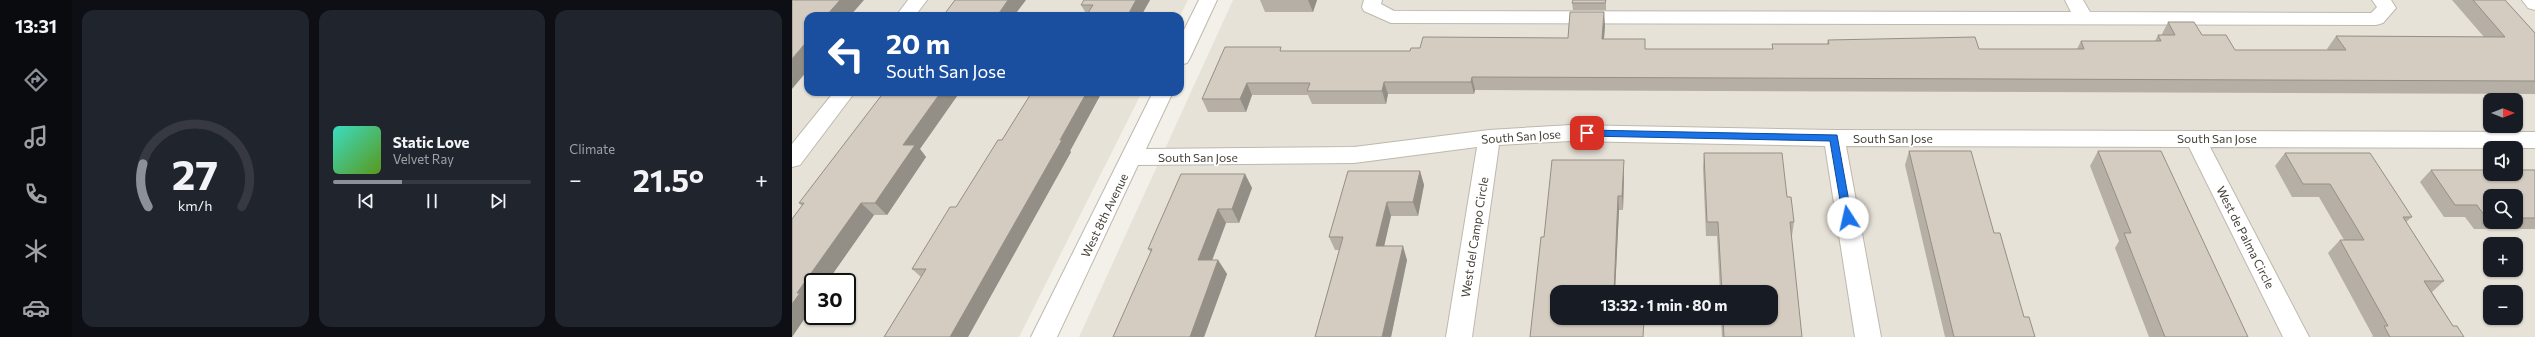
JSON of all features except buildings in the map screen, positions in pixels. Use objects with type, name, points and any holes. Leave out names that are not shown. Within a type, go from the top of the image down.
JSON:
[{"type":"street","points":[[908,12],[918,0]]},
{"type":"street","points":[[1184,50],[1208,0]]},
{"type":"street","points":[[1373,0],[1371,7],[1391,17],[1721,9],[2084,19],[2376,19],[2387,8],[2381,0]]},
{"type":"street","points":[[2074,0],[2084,19]]},
{"type":"street","points":[[2531,0],[2535,4]]},
{"type":"street","points":[[792,159],[842,96]]},
{"type":"street","name":"West 8th Avenue","points":[[1044,337],[1161,96]]},
{"type":"street","name":"South San Jose","points":[[1132,157],[1354,155],[1489,138],[1571,133],[1834,138],[2535,140]]},
{"type":"street","name":"West del Campo Circle","points":[[1459,337],[1489,138]]},
{"type":"street","points":[[1834,138],[1868,337]]},
{"type":"street","name":"West de Palma Circle","points":[[2195,138],[2296,337]]},
{"type":"shaded area","points":[[792,0],[1188,0],[1182,12],[804,12],[804,96],[1140,96],[1019,337],[792,337]]},
{"type":"shaded area","points":[[1233,0],[2535,0],[2535,337],[1079,337]]},
{"type":"route","points":[[1587,133],[1834,138],[1848,218]]}]
